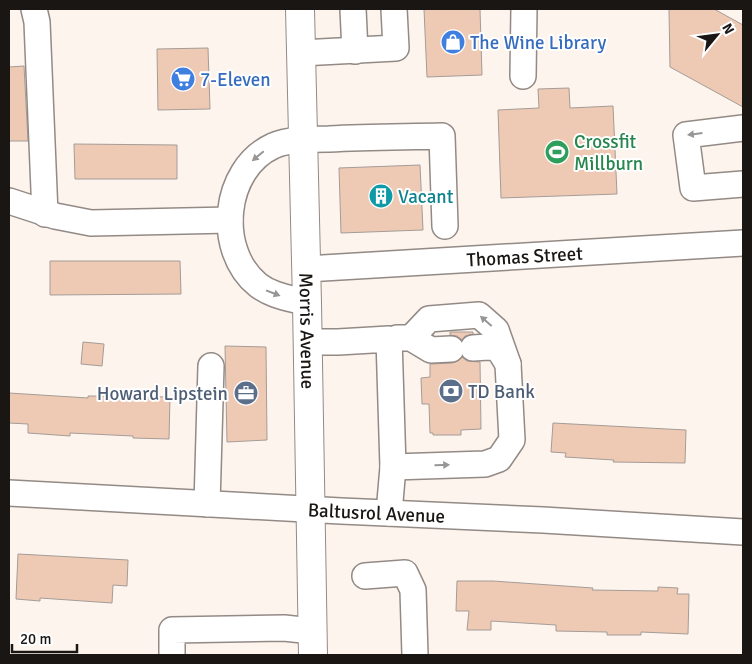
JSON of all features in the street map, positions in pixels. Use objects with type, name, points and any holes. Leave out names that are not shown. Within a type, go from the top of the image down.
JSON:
[{"type":"main road","name":"Morris Avenue","points":[[300,9],[313,643]]},
{"type":"street","points":[[34,9],[37,31],[45,214]]},
{"type":"street","points":[[353,9],[354,50]]},
{"type":"street","points":[[301,53],[396,48],[394,9]]},
{"type":"street","points":[[523,76],[524,9]]},
{"type":"street","points":[[743,128],[686,135],[693,188],[743,184]]},
{"type":"street","points":[[307,302],[269,293],[256,284],[237,256],[232,240],[231,204],[236,188],[250,163],[258,154],[274,145],[302,140],[442,136],[445,226]]},
{"type":"street","points":[[9,201],[45,214],[91,223],[230,220]]},
{"type":"street","name":"Thomas Street","points":[[306,269],[743,243]]},
{"type":"street","points":[[393,467],[485,464],[499,458],[512,440],[508,364],[496,330],[479,315],[429,319],[400,338]]},
{"type":"street","points":[[307,342],[400,338],[431,350],[488,346],[498,348],[508,364]]},
{"type":"street","points":[[388,513],[393,467],[400,338]]},
{"type":"street","points":[[207,504],[211,366]]},
{"type":"street","name":"Baltusrol Avenue","points":[[9,493],[743,532]]},
{"type":"street","points":[[365,576],[406,573],[413,590],[415,655]]},
{"type":"street","points":[[172,655],[172,630],[284,628],[313,643]]},
{"type":"building","name":"The Wine Library","points":[[424,9],[480,9],[482,75],[427,77]]},
{"type":"building","points":[[669,9],[714,9],[743,25],[743,107],[670,67]]},
{"type":"building","name":"7-Eleven","points":[[208,48],[210,109],[158,110],[157,49]]},
{"type":"building","points":[[24,66],[28,141],[9,141],[9,67]]},
{"type":"building","name":"Crossfit Millburn","points":[[569,88],[570,108],[613,106],[617,194],[501,198],[498,110],[539,108],[538,89]]},
{"type":"building","points":[[74,144],[177,145],[177,179],[75,179]]},
{"type":"building","name":"Vacant","points":[[420,165],[423,230],[341,233],[339,168]]},
{"type":"building","points":[[50,261],[180,261],[181,294],[50,295]]},
{"type":"building","points":[[450,332],[473,332],[473,334],[465,336],[462,340],[457,336],[450,335]]},
{"type":"building","points":[[83,342],[104,344],[102,366],[81,364]]},
{"type":"building","name":"Howard Lipstein","points":[[225,346],[266,347],[267,440],[227,442]]},
{"type":"building","name":"TD Bank","points":[[462,357],[467,361],[480,362],[481,429],[461,430],[461,435],[433,435],[433,433],[430,433],[429,404],[422,404],[421,378],[430,377],[430,364],[452,363]]},
{"type":"building","points":[[9,393],[88,398],[88,396],[170,397],[169,439],[70,433],[70,436],[28,433],[28,424],[9,423]]},
{"type":"building","points":[[553,423],[686,430],[685,463],[613,462],[614,460],[565,457],[566,453],[551,452]]},
{"type":"building","points":[[18,554],[128,560],[127,586],[113,585],[112,603],[40,598],[40,601],[16,599]]},
{"type":"building","points":[[457,581],[493,581],[593,588],[592,590],[658,591],[658,587],[678,588],[677,594],[689,594],[688,634],[641,632],[641,635],[607,635],[607,632],[556,631],[556,625],[491,621],[491,630],[467,630],[469,611],[456,611]]},
{"type":"place","name":"The Wine Library","points":[[453,42]]},
{"type":"place","name":"7-Eleven","points":[[183,79]]},
{"type":"place","name":"Crossfit Millburn","points":[[557,152]]},
{"type":"place","name":"Vacant","points":[[381,196]]},
{"type":"place","name":"TD Bank","points":[[451,391]]},
{"type":"place","name":"Howard Lipstein","points":[[246,393]]}]
